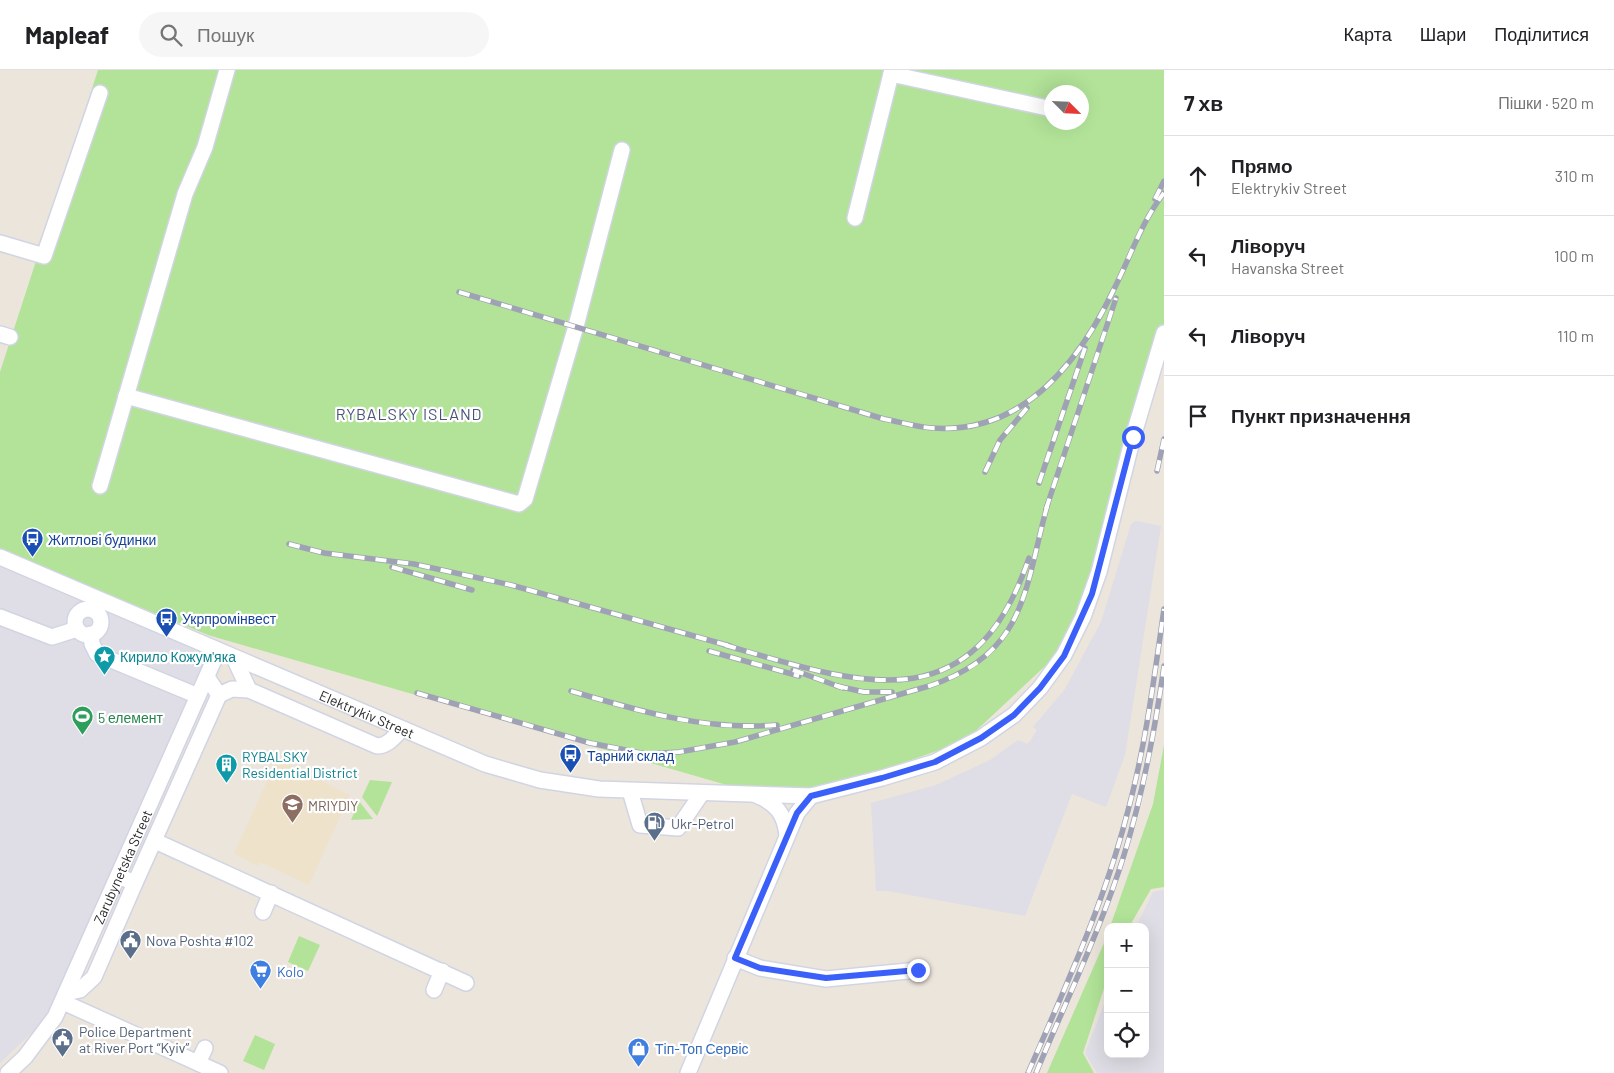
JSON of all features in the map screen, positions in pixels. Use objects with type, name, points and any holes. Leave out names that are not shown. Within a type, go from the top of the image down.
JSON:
[{"type":"street","points":[[100,486],[185,194],[205,147],[227,70]]},
{"type":"street","points":[[855,218],[891,72],[1044,107]]},
{"type":"street","points":[[0,243],[44,256],[100,94]]},
{"type":"street","points":[[126,396],[519,504],[524,499],[528,489],[571,344],[622,150]]},
{"type":"street","name":"Elektrykiv Street","points":[[0,557],[94,605],[218,651],[485,764],[540,780],[630,791],[811,796],[935,762],[981,738],[1014,715],[1040,688],[1064,656],[1092,594],[1133,437],[1164,333]]},
{"type":"street","points":[[0,617],[52,637],[84,631],[96,632],[100,622],[94,605]]},
{"type":"street","points":[[84,631],[97,654],[198,696]]},
{"type":"street","name":"Zarubynetska Street","points":[[8,1073],[49,1026],[64,997],[218,651]]},
{"type":"street","points":[[234,658],[249,690]]},
{"type":"street","points":[[207,678],[219,696]]},
{"type":"street","points":[[64,997],[80,990],[94,977],[219,696],[232,688],[249,690],[377,746],[382,746],[390,741],[402,729]]},
{"type":"street","points":[[630,791],[640,825],[678,828],[702,794]]},
{"type":"street","points":[[753,793],[770,801],[779,809],[785,820],[786,836]]},
{"type":"street","points":[[688,1073],[786,836],[797,813],[811,796]]},
{"type":"street","points":[[155,841],[466,982]]},
{"type":"street","points":[[118,876],[135,883]]},
{"type":"street","points":[[263,912],[271,893]]},
{"type":"street","points":[[735,958],[760,968],[826,978],[918,970]]},
{"type":"street","points":[[434,990],[442,972]]},
{"type":"street","points":[[64,997],[220,1073]]},
{"type":"street","points":[[198,1063],[205,1048]]},
{"type":"shaded area","points":[[1136,521],[1161,526],[1125,755],[1106,807],[1072,794],[1025,916],[888,891],[876,891],[871,803],[936,785],[990,760],[1018,740],[1027,744],[1031,740],[1037,730],[1033,727],[1065,689],[1101,622],[1131,524]]},
{"type":"shaded area","points":[[0,562],[213,652],[47,1018],[0,1063]]},
{"type":"shaded area","name":"MRIYDIY","points":[[277,759],[350,795],[309,885],[260,862],[258,866],[234,854]]},
{"type":"shaded area","points":[[1164,890],[1164,1073],[1097,1073],[1085,1053],[1104,1004],[1104,1058],[1149,1058],[1149,923],[1138,923],[1153,892]]},
{"type":"green space","points":[[98,70],[1164,70],[1164,340],[1073,640],[965,741],[789,803],[208,635],[0,550],[0,372]]},
{"type":"green space","points":[[1164,745],[1164,887],[1151,889],[1131,923],[1111,923],[1153,804]]},
{"type":"green space","points":[[370,780],[392,782],[377,816],[362,797]]},
{"type":"green space","points":[[359,801],[373,819],[351,820]]},
{"type":"green space","points":[[299,936],[320,945],[308,971],[288,962]]},
{"type":"green space","points":[[1104,943],[1104,988],[1083,1053],[1094,1073],[1047,1073]]},
{"type":"green space","points":[[255,1035],[275,1044],[264,1070],[243,1061]]},
{"type":"railway","points":[[1155,199],[1164,181]]},
{"type":"railway","points":[[459,292],[884,419],[932,428],[965,427],[994,419],[1021,406],[1045,388],[1066,366],[1085,341],[1101,315],[1149,215],[1164,193]]},
{"type":"railway","points":[[1046,509],[1116,298]]},
{"type":"railway","points":[[1039,483],[1085,348]]},
{"type":"railway","points":[[985,472],[1000,440],[1027,408]]},
{"type":"railway","points":[[1157,471],[1164,439]]},
{"type":"railway","points":[[417,693],[590,743],[646,754],[679,752],[735,742],[929,686],[962,672],[986,655],[1004,636],[1017,614],[1026,590],[1048,503]]},
{"type":"railway","points":[[289,544],[324,553],[414,564],[511,585],[730,646]]},
{"type":"railway","points":[[725,645],[821,671],[865,679],[906,679],[943,670],[976,648],[1005,612],[1029,558]]},
{"type":"railway","points":[[392,567],[472,590]]},
{"type":"railway","points":[[1028,1073],[1082,947],[1117,851],[1133,792],[1144,740],[1164,609]]},
{"type":"railway","points":[[709,651],[799,676]]},
{"type":"railway","points":[[1036,1073],[1094,938],[1124,855],[1148,761],[1164,666]]},
{"type":"railway","points":[[793,670],[843,688]]},
{"type":"railway","points":[[837,686],[864,692],[892,692]]},
{"type":"railway","points":[[571,691],[672,718],[724,725],[777,725]]},
{"type":"place","name":"Житлові будинки","points":[[32,558]]},
{"type":"place","name":"Укрпромінвест","points":[[166,637]]},
{"type":"place","name":"Кирило Кожум'яка","points":[[104,675]]},
{"type":"place","name":"5 елемент","points":[[82,736]]},
{"type":"place","name":"Тарний склад","points":[[571,774]]},
{"type":"place","name":"RYBALSKY Residential District","points":[[226,783]]},
{"type":"place","name":"MRIYDIY","points":[[292,824]]},
{"type":"place","name":"Ukr-Petrol","points":[[655,842]]},
{"type":"place","name":"Nova Poshta #102","points":[[130,959]]},
{"type":"place","name":"Kolo","points":[[261,990]]},
{"type":"place","name":"Police Department at River Port “Kyiv”","points":[[63,1058]]},
{"type":"place","name":"Тіп-Топ Сервіс","points":[[639,1067]]},
{"type":"district","name":"RYBALSKY ISLAND","points":[[409,413]]},
{"type":"route","points":[[918,970],[826,978],[760,968],[735,958],[797,813],[811,796],[935,762],[981,738],[1014,715],[1040,688],[1064,656],[1083,618],[1092,594],[1133,437]]}]
